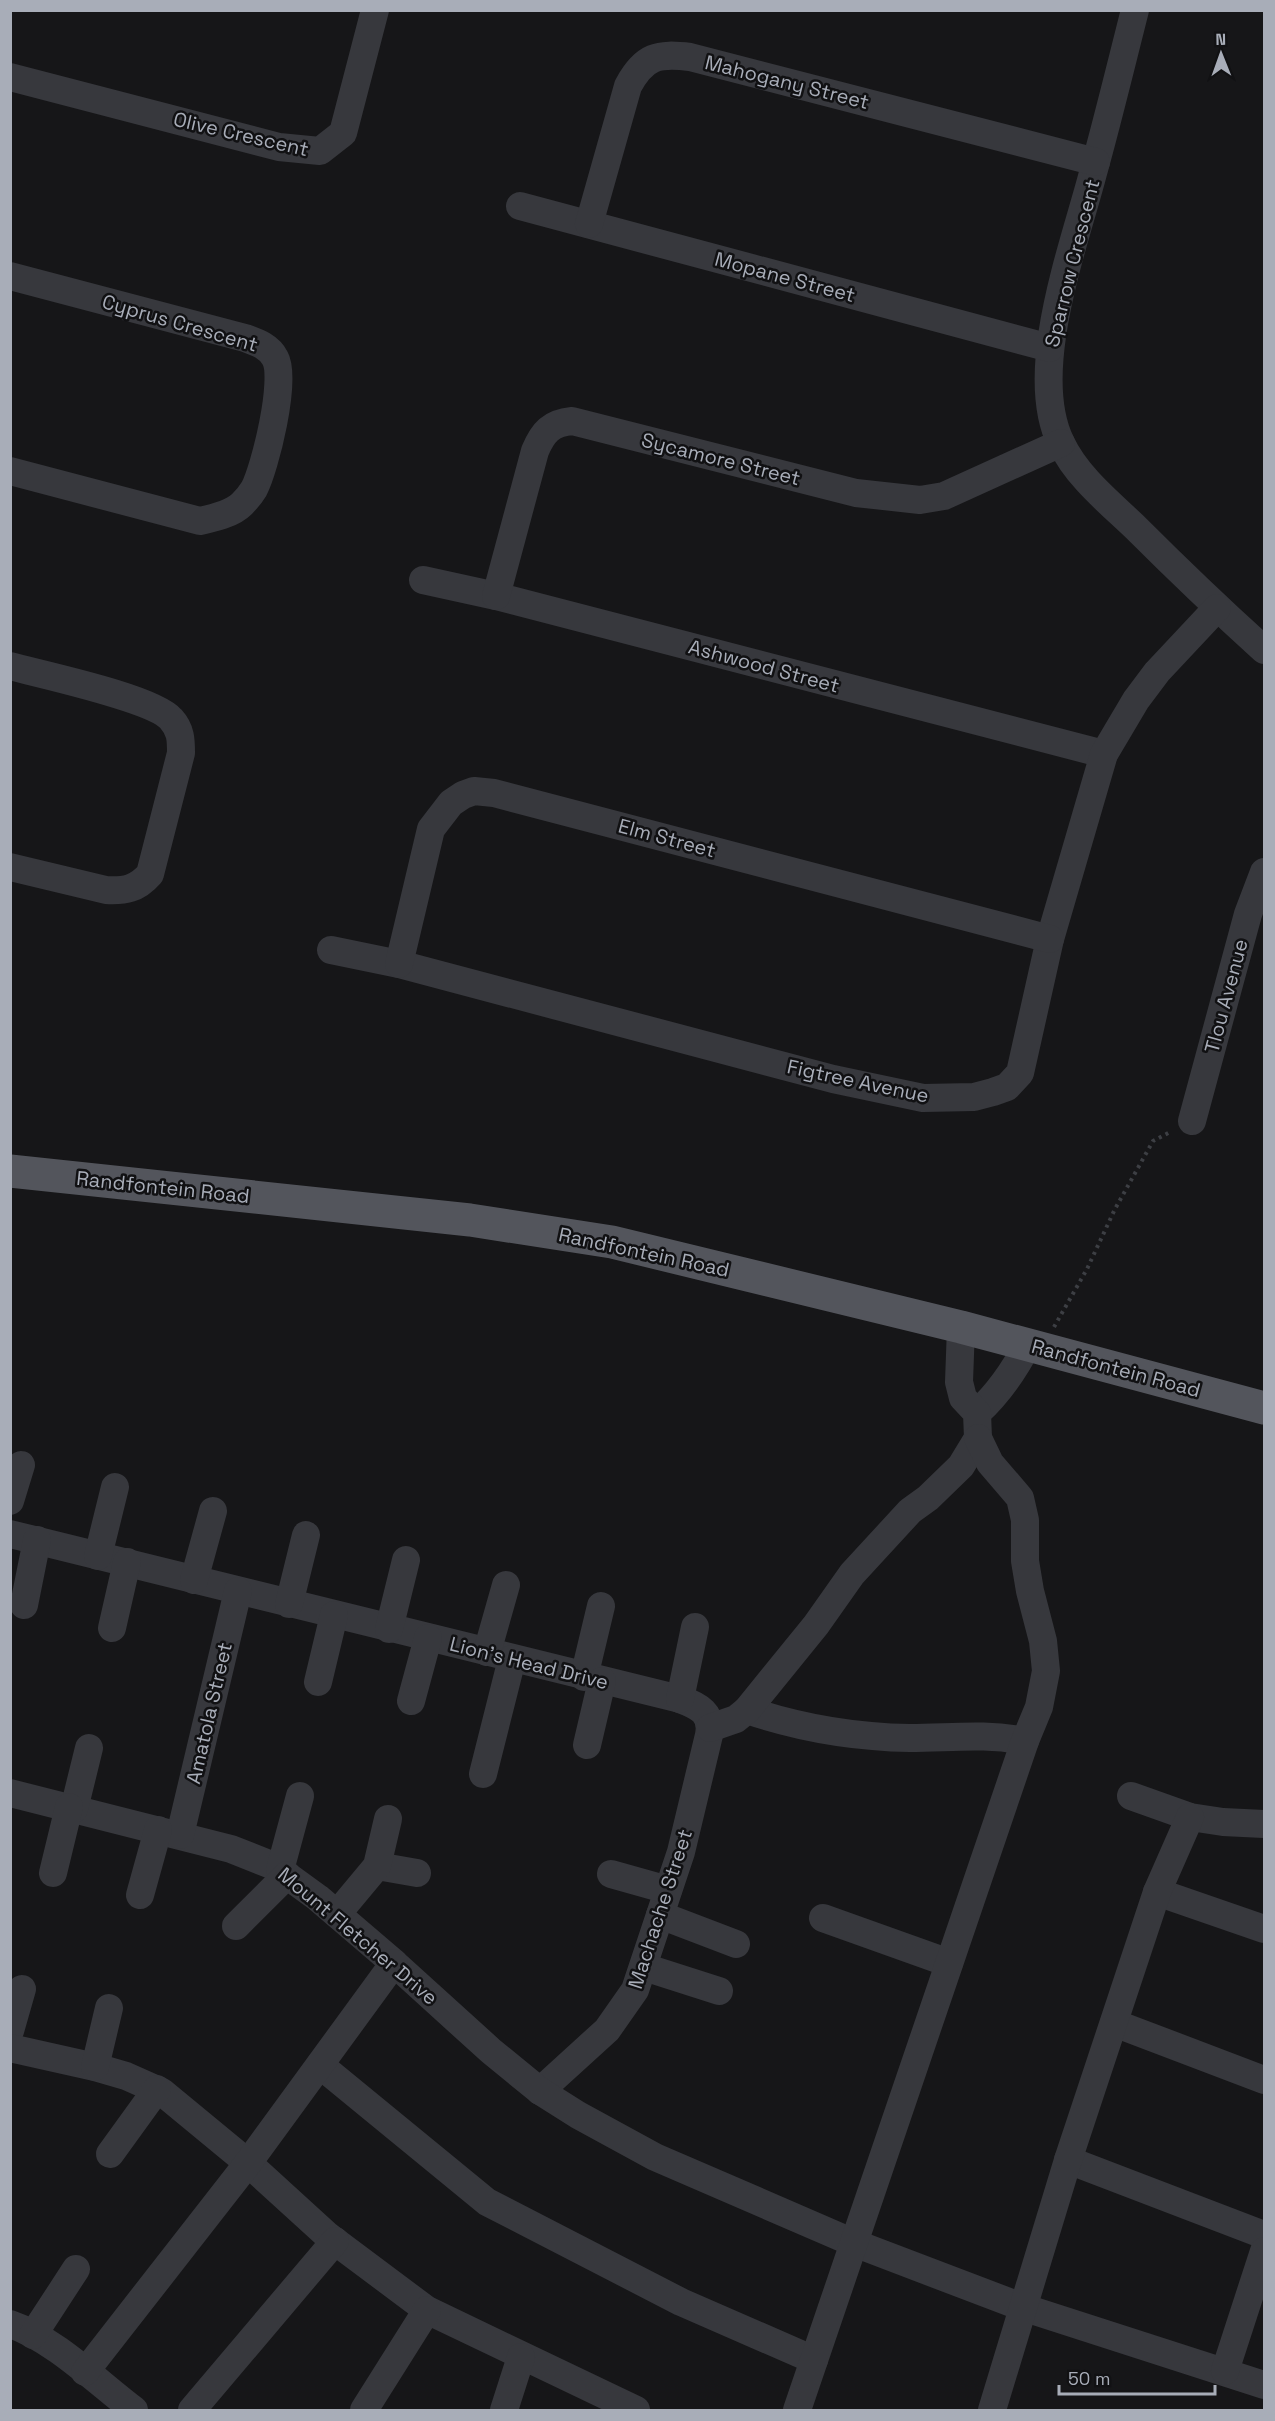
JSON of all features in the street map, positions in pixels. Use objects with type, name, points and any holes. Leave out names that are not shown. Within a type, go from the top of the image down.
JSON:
[{"type":"main road","name":"Randfontein Road","points":[[10,1172],[470,1220],[612,1242],[961,1327],[1264,1408]]},
{"type":"street","name":"Olive Crescent","points":[[10,77],[279,147],[321,151],[343,133],[375,10]]},
{"type":"street","name":"Sparrow Crescent","points":[[1135,10],[1058,306],[1050,348],[1048,384],[1053,419],[1061,443],[1082,474],[1264,650]]},
{"type":"street","name":"Mahogany Street","points":[[589,224],[628,86],[642,64],[653,58],[671,55],[690,57],[1096,162]]},
{"type":"street","name":"Mopane Street","points":[[520,206],[1050,348]]},
{"type":"street","name":"Cyprus Crescent","points":[[10,276],[245,338],[263,345],[275,357],[280,387],[278,404],[254,489],[241,505],[213,519],[200,520],[10,471]]},
{"type":"street","name":"Sycamore Street","points":[[496,596],[535,451],[541,435],[560,422],[572,421],[856,493],[920,500],[944,496],[1061,443]]},
{"type":"street","name":"Ashwood Street","points":[[423,580],[496,596],[1104,754]]},
{"type":"street","name":"Figtree Avenue","points":[[331,950],[399,964],[833,1079],[923,1098],[975,1097],[1007,1087],[1020,1073],[1050,939],[1104,754],[1136,700],[1157,672],[1218,608]]},
{"type":"street","points":[[10,666],[147,704],[170,718],[178,728],[181,738],[181,753],[150,874],[142,884],[134,888],[106,890],[10,867]]},
{"type":"street","name":"Elm Street","points":[[399,964],[431,829],[451,802],[474,791],[494,793],[1050,939]]},
{"type":"street","name":"Tlou Avenue","points":[[1192,1121],[1248,914],[1264,872]]},
{"type":"street","points":[[797,2410],[1025,1741],[1039,1707],[1046,1671],[1043,1641],[1027,1571],[1025,1520],[1020,1498],[990,1462],[977,1426],[963,1398],[959,1382],[961,1327]]},
{"type":"street","points":[[711,1728],[736,1719],[747,1710],[816,1624],[852,1574],[909,1511],[928,1498],[961,1466],[977,1426],[1013,1372],[1035,1346]]},
{"type":"street","points":[[10,1502],[21,1465]]},
{"type":"street","points":[[98,1556],[115,1487]]},
{"type":"street","points":[[194,1580],[213,1511]]},
{"type":"street","points":[[289,1604],[306,1535]]},
{"type":"street","points":[[24,1537],[24,1605]]},
{"type":"street","name":"Lion's Head Drive","points":[[24,1537],[389,1629],[680,1699],[700,1707],[706,1713],[711,1728]]},
{"type":"street","points":[[389,1629],[406,1560]]},
{"type":"street","points":[[112,1628],[127,1562]]},
{"type":"street","points":[[483,1774],[500,1655],[506,1585]]},
{"type":"street","name":"Amatola Street","points":[[140,1895],[169,1832],[238,1591]]},
{"type":"street","points":[[587,1745],[601,1606]]},
{"type":"street","points":[[318,1682],[334,1615]]},
{"type":"street","points":[[680,1699],[695,1627]]},
{"type":"street","points":[[411,1701],[428,1638]]},
{"type":"street","points":[[747,1710],[784,1722],[831,1732],[909,1738],[996,1735],[1025,1741]]},
{"type":"street","name":"Machache Street","points":[[540,2091],[607,2030],[635,1990],[681,1852],[711,1728]]},
{"type":"street","points":[[53,1873],[89,1748]]},
{"type":"street","name":"Mount Fletcher Drive","points":[[10,1793],[169,1832],[255,1857],[284,1872],[337,1914],[490,2051],[540,2091],[578,2115],[656,2157],[854,2243],[1022,2307],[1264,2385]]},
{"type":"street","points":[[236,1926],[284,1872],[300,1796]]},
{"type":"street","points":[[1131,1796],[1190,1817],[1223,1822],[1264,1824]]},
{"type":"street","points":[[992,2410],[1068,2160],[1157,1892],[1190,1817]]},
{"type":"street","points":[[337,1914],[377,1866],[388,1819]]},
{"type":"street","points":[[377,1866],[417,1873]]},
{"type":"street","points":[[611,1874],[736,1944]]},
{"type":"street","points":[[1157,1892],[1264,1929]]},
{"type":"street","points":[[823,1918],[949,1963]]},
{"type":"street","points":[[85,2372],[248,2163],[394,1963]]},
{"type":"street","points":[[644,1967],[719,1991]]},
{"type":"street","points":[[10,2031],[22,1989]]},
{"type":"street","points":[[95,2067],[110,2008]]},
{"type":"street","points":[[1114,2024],[1264,2080]]},
{"type":"street","points":[[10,2048],[95,2067],[126,2076],[156,2089],[184,2108],[335,2241],[427,2310],[636,2410]]},
{"type":"street","points":[[320,2065],[487,2202],[681,2301],[814,2360]]},
{"type":"street","points":[[110,2154],[156,2089]]},
{"type":"street","points":[[1068,2160],[1264,2235]]},
{"type":"street","points":[[192,2410],[335,2241]]},
{"type":"street","points":[[1225,2371],[1264,2251]]},
{"type":"street","points":[[76,2270],[22,2329],[85,2372],[134,2410]]},
{"type":"street","points":[[364,2410],[427,2310]]},
{"type":"street","points":[[504,2410],[522,2357]]},
{"type":"path","points":[[1035,1346],[1087,1269],[1114,1209],[1153,1142],[1192,1121]]}]
